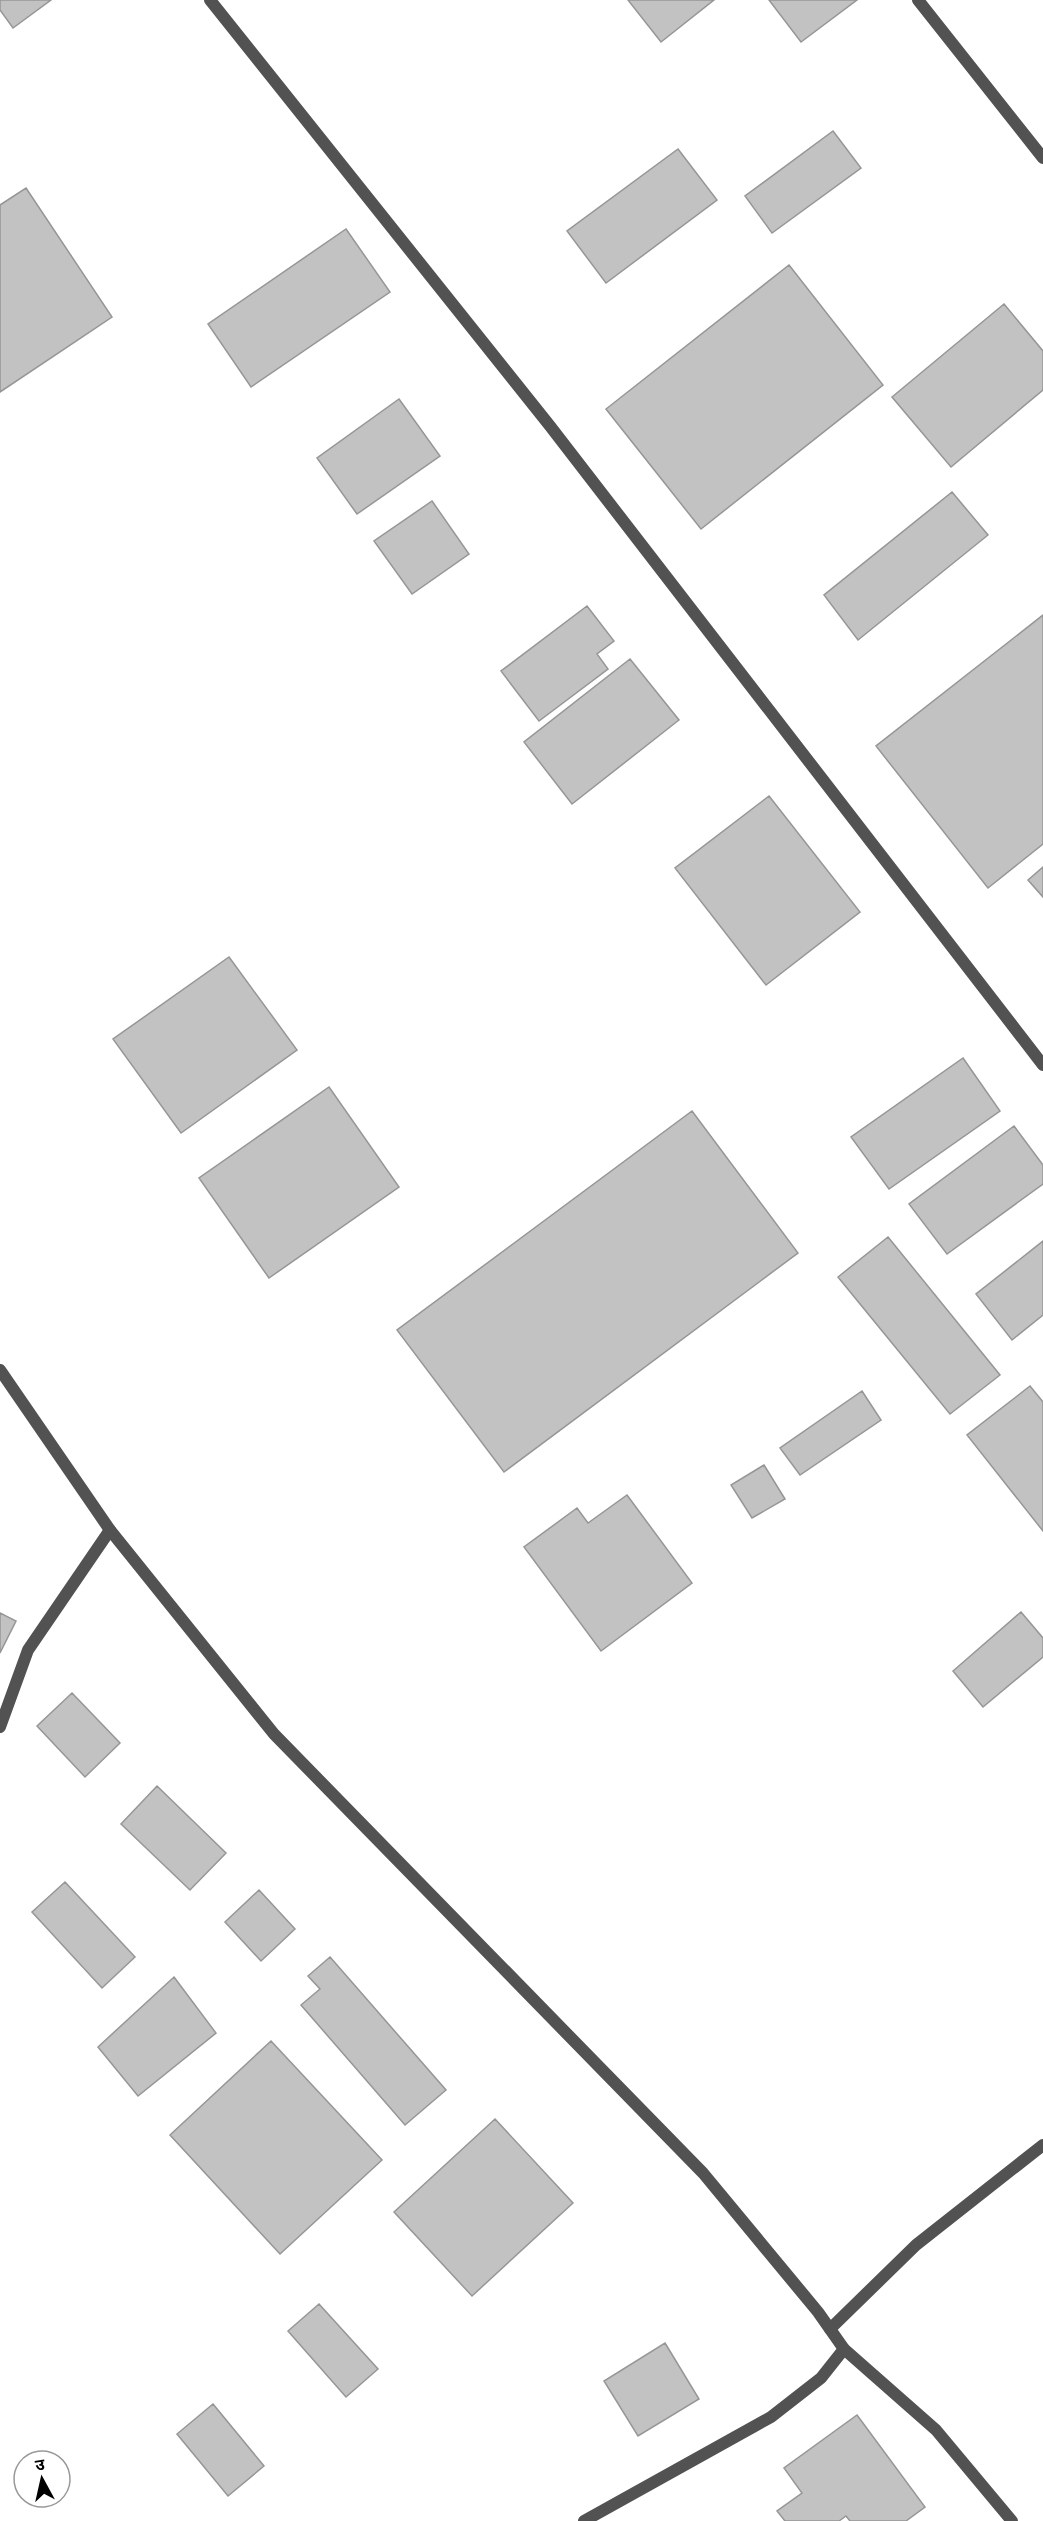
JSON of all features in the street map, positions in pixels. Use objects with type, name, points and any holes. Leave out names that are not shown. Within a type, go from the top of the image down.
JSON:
[{"type":"street","points":[[210,0],[558,435],[1043,1065]]},
{"type":"street","points":[[918,0],[1043,158]]},
{"type":"street","points":[[0,1370],[110,1530],[274,1734],[703,2174],[844,2349],[936,2430],[1012,2521]]},
{"type":"street","points":[[0,1727],[28,1650],[110,1530]]},
{"type":"street","points":[[830,2329],[916,2245],[1043,2145]]},
{"type":"street","points":[[584,2521],[771,2416],[821,2378],[844,2349]]},
{"type":"building","points":[[0,0],[51,0],[13,28],[0,10]]},
{"type":"building","points":[[628,0],[714,0],[661,42]]},
{"type":"building","points":[[769,0],[857,0],[801,42]]},
{"type":"building","points":[[833,131],[861,168],[772,233],[745,196]]},
{"type":"building","points":[[678,149],[717,200],[606,283],[567,231]]},
{"type":"building","points":[[26,188],[112,317],[0,392],[0,205]]},
{"type":"building","points":[[346,229],[390,292],[251,387],[208,324]]},
{"type":"building","points":[[789,265],[883,385],[701,529],[606,409]]},
{"type":"building","points":[[1004,304],[1043,351],[1043,390],[951,467],[892,397]]},
{"type":"building","points":[[399,399],[440,456],[357,514],[317,458]]},
{"type":"building","points":[[952,492],[988,535],[858,640],[824,595]]},
{"type":"building","points":[[432,501],[469,554],[412,594],[374,541]]},
{"type":"building","points":[[587,606],[614,641],[597,654],[608,669],[539,721],[501,671]]},
{"type":"building","points":[[1043,615],[1043,844],[988,888],[876,746]]},
{"type":"building","points":[[630,659],[679,720],[572,804],[524,742]]},
{"type":"building","points":[[769,796],[860,912],[766,985],[675,868]]},
{"type":"building","points":[[1043,867],[1043,897],[1028,880]]},
{"type":"building","points":[[229,957],[297,1050],[181,1133],[113,1039]]},
{"type":"building","points":[[963,1058],[1000,1111],[889,1189],[851,1137]]},
{"type":"building","points":[[329,1087],[399,1187],[269,1278],[199,1178]]},
{"type":"building","points":[[692,1111],[798,1253],[504,1472],[397,1330]]},
{"type":"building","points":[[1014,1126],[1043,1165],[1043,1184],[947,1254],[909,1204]]},
{"type":"building","points":[[888,1237],[1000,1375],[950,1414],[838,1277]]},
{"type":"building","points":[[1043,1241],[1043,1315],[1012,1340],[976,1294]]},
{"type":"building","points":[[1030,1386],[1043,1402],[1043,1531],[967,1435]]},
{"type":"building","points":[[862,1391],[881,1420],[800,1475],[780,1448]]},
{"type":"building","points":[[764,1465],[785,1499],[752,1518],[731,1485]]},
{"type":"building","points":[[627,1495],[692,1583],[601,1651],[524,1547],[577,1508],[588,1523]]},
{"type":"building","points":[[1021,1612],[1043,1638],[1043,1657],[983,1707],[953,1671]]},
{"type":"building","points":[[0,1613],[16,1621],[0,1653]]},
{"type":"building","points":[[72,1693],[120,1743],[85,1777],[37,1726]]},
{"type":"building","points":[[157,1786],[226,1853],[190,1890],[121,1824]]},
{"type":"building","points":[[65,1882],[135,1957],[102,1988],[32,1912]]},
{"type":"building","points":[[259,1890],[295,1929],[261,1961],[225,1922]]},
{"type":"building","points":[[330,1957],[446,2090],[405,2125],[301,2005],[320,1989],[308,1976]]},
{"type":"building","points":[[174,1977],[216,2033],[138,2096],[98,2047]]},
{"type":"building","points":[[271,2041],[382,2160],[280,2254],[170,2135]]},
{"type":"building","points":[[495,2119],[573,2203],[472,2296],[394,2212]]},
{"type":"building","points":[[319,2304],[378,2369],[346,2397],[288,2331]]},
{"type":"building","points":[[665,2343],[699,2399],[638,2436],[604,2381]]},
{"type":"building","points":[[213,2404],[264,2466],[228,2496],[177,2434]]},
{"type":"building","points":[[857,2415],[925,2507],[906,2521],[850,2521],[846,2516],[839,2521],[785,2521],[777,2511],[802,2493],[784,2468]]}]
